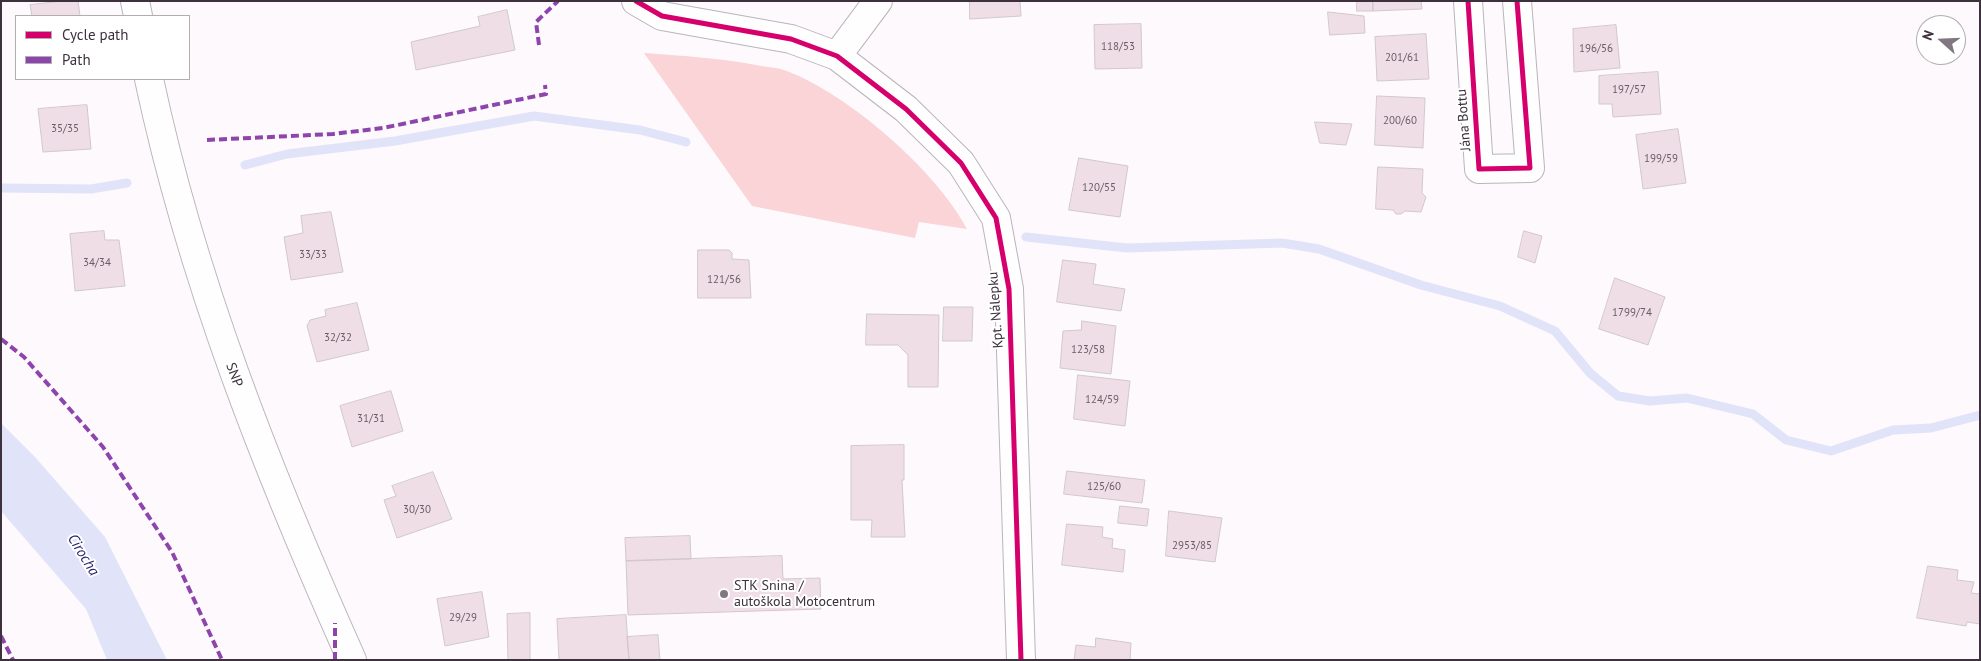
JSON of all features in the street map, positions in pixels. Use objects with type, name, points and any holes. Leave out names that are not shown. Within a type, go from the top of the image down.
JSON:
[{"type":"street","points":[[135,1],[138,15]]},
{"type":"street","name":"Kpt. Nálepku","points":[[636,1],[662,16],[791,39],[837,56],[906,109],[961,162],[996,218],[1009,289],[1022,660]]},
{"type":"street","points":[[837,56],[878,1]]},
{"type":"street","name":"Jána Bottu","points":[[1468,1],[1479,169],[1530,168],[1516,1]]},
{"type":"street","name":"SNP","points":[[149,80],[181,213],[216,324],[282,498],[352,660]]},
{"type":"shaded area","points":[[644,53],[717,59],[774,68],[787,71],[811,82],[863,116],[913,159],[953,206],[967,229],[919,222],[915,238],[752,206]]},
{"type":"water","name":"Cirocha","points":[[1,423],[35,457],[105,537],[167,660],[107,660],[86,609],[1,511]]},
{"type":"building","points":[[78,1],[80,15],[32,15],[30,5]]},
{"type":"building","points":[[970,1],[1020,1],[1021,16],[970,19]]},
{"type":"building","points":[[1357,1],[1373,1],[1373,11],[1357,11]]},
{"type":"building","points":[[1373,1],[1421,1],[1422,9],[1373,11]]},
{"type":"building","points":[[507,10],[515,50],[416,70],[411,42],[480,26],[478,17]]},
{"type":"building","points":[[1328,12],[1364,16],[1365,33],[1330,35]]},
{"type":"building","points":[[1141,24],[1142,68],[1095,69],[1094,25]]},
{"type":"building","points":[[1616,25],[1620,68],[1574,72],[1573,29]]},
{"type":"building","points":[[1426,34],[1429,79],[1377,81],[1375,37]]},
{"type":"building","points":[[1658,72],[1661,114],[1613,117],[1612,104],[1599,104],[1599,76]]},
{"type":"building","points":[[1377,96],[1425,98],[1423,148],[1375,145]]},
{"type":"building","points":[[87,105],[91,149],[43,152],[38,109]]},
{"type":"building","points":[[1315,122],[1352,124],[1346,145],[1320,143]]},
{"type":"building","points":[[1678,129],[1686,183],[1643,189],[1636,135]]},
{"type":"building","points":[[1079,158],[1128,166],[1120,217],[1069,210]]},
{"type":"building","points":[[1378,167],[1423,169],[1422,193],[1426,197],[1421,212],[1405,211],[1401,214],[1396,214],[1393,210],[1376,209]]},
{"type":"building","points":[[331,212],[343,272],[291,280],[284,237],[303,233],[301,216]]},
{"type":"building","points":[[104,231],[105,240],[119,240],[125,286],[75,291],[70,234]]},
{"type":"building","points":[[1524,231],[1542,236],[1535,263],[1518,257]]},
{"type":"building","points":[[698,250],[729,250],[732,253],[732,259],[749,260],[751,298],[698,298]]},
{"type":"building","points":[[1063,260],[1096,264],[1093,284],[1125,289],[1121,311],[1057,302]]},
{"type":"building","points":[[1615,278],[1665,297],[1648,345],[1599,329]]},
{"type":"building","points":[[357,303],[369,350],[317,362],[307,326],[310,320],[326,316],[325,310]]},
{"type":"building","points":[[944,307],[973,307],[972,341],[943,341]]},
{"type":"building","points":[[867,314],[939,315],[938,387],[908,387],[908,355],[898,345],[866,345]]},
{"type":"building","points":[[1082,321],[1116,326],[1111,374],[1060,368],[1063,331],[1081,330]]},
{"type":"building","points":[[1078,375],[1130,381],[1125,426],[1074,419]]},
{"type":"building","points":[[391,391],[403,431],[352,447],[340,406]]},
{"type":"building","points":[[904,445],[904,480],[902,480],[905,537],[871,537],[872,520],[851,520],[851,446]]},
{"type":"building","points":[[1067,471],[1145,480],[1142,503],[1064,494]]},
{"type":"building","points":[[433,472],[452,519],[397,538],[384,500],[396,496],[392,486]]},
{"type":"building","points":[[1120,506],[1149,509],[1147,526],[1118,523]]},
{"type":"building","points":[[1169,511],[1222,518],[1215,562],[1166,556]]},
{"type":"building","points":[[1067,524],[1103,527],[1102,537],[1113,539],[1112,548],[1125,550],[1123,572],[1062,565]]},
{"type":"building","points":[[690,536],[691,559],[626,561],[625,538]]},
{"type":"building","name":"STK Snina / autoškola Motocentrum","points":[[782,556],[783,579],[820,578],[821,609],[628,615],[626,561]]},
{"type":"building","points":[[1928,566],[1958,570],[1957,580],[1974,582],[1971,593],[1980,594],[1980,624],[1967,622],[1966,626],[1917,618]]},
{"type":"building","points":[[482,592],[489,637],[445,646],[437,599]]},
{"type":"building","points":[[530,613],[530,660],[508,660],[507,614]]},
{"type":"building","points":[[626,615],[629,660],[559,660],[557,619]]},
{"type":"building","points":[[658,635],[660,660],[629,660],[627,637]]},
{"type":"building","points":[[1096,638],[1131,643],[1130,660],[1074,660],[1076,645],[1095,647]]},
{"type":"waterway","points":[[245,165],[287,154],[395,141],[534,116],[640,130],[686,142]]},
{"type":"waterway","points":[[1,188],[91,189],[127,183]]},
{"type":"waterway","points":[[1026,237],[1127,248],[1282,243],[1319,249],[1421,285],[1500,306],[1555,331],[1590,373],[1618,396],[1650,401],[1687,398],[1753,414],[1786,440],[1831,451],[1893,430],[1931,428],[1980,415]]},
{"type":"marked path","points":[[539,45],[536,22],[558,1]]},
{"type":"marked path","points":[[207,140],[333,134],[383,128],[546,94],[545,85]]},
{"type":"marked path","points":[[1,339],[24,357],[103,447],[172,552],[222,660]]},
{"type":"marked path","points":[[335,623],[335,660]]},
{"type":"marked path","points":[[1,636],[13,660]]},
{"type":"cycle path","points":[[636,1],[662,16],[791,39],[837,56],[906,109],[961,163],[996,218],[1009,289],[1021,660]]},
{"type":"cycle path","points":[[1468,1],[1479,169],[1530,168],[1517,1]]},
{"type":"place","name":"STK Snina / autoškola Motocentrum","points":[[724,594]]}]
